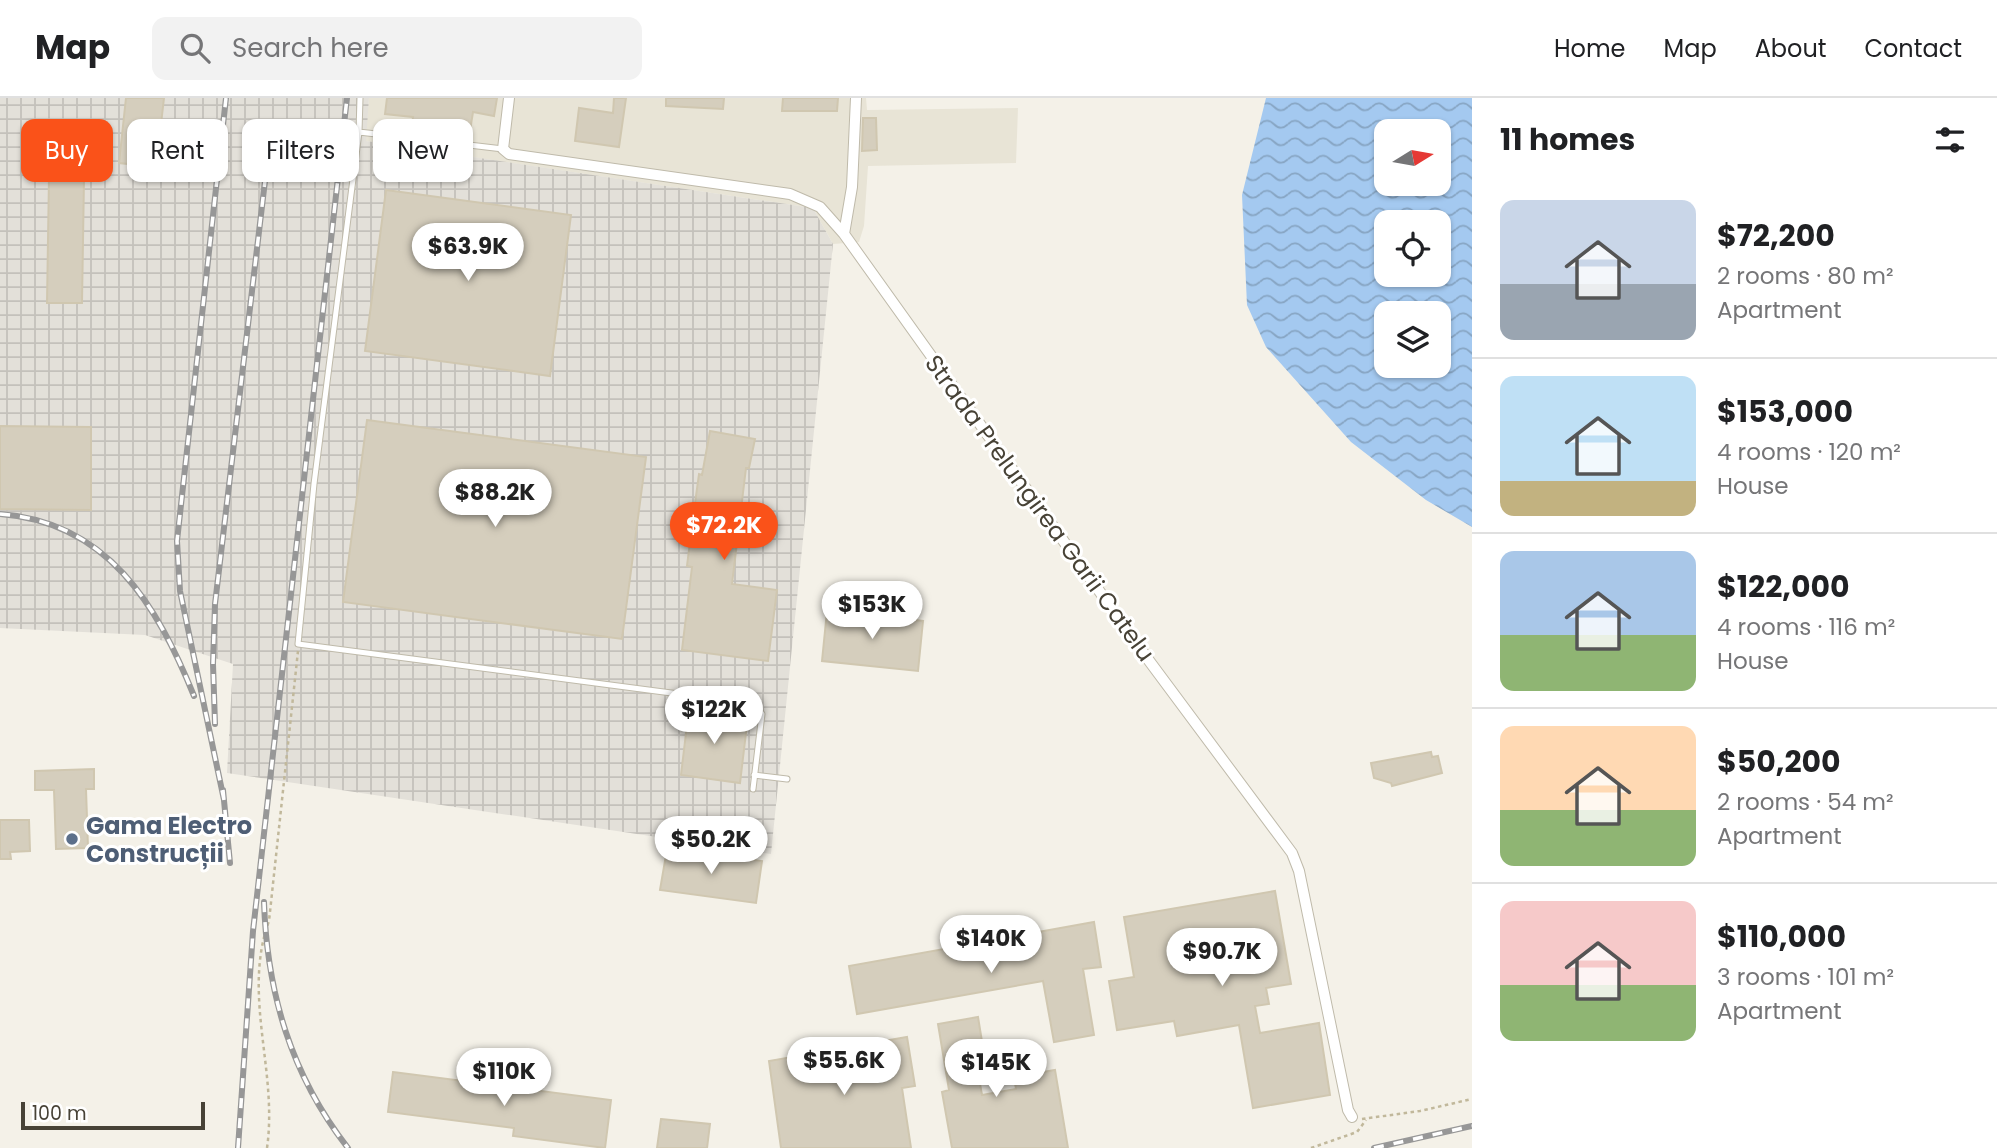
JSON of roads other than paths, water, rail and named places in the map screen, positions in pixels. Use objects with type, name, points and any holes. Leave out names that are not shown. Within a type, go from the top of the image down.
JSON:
[{"type":"street","points":[[503,149],[509,98]]},
{"type":"street","points":[[844,234],[852,187],[856,98]]},
{"type":"street","name":"Strada Prelungirea Garii Catelu","points":[[503,149],[509,154],[790,194],[820,207],[844,234],[1142,651],[1292,853],[1299,871],[1348,1110],[1352,1117]]},
{"type":"lane","points":[[360,98],[359,132],[503,149]]},
{"type":"lane","points":[[353,182],[314,484],[298,644],[755,704],[762,714],[753,789]]},
{"type":"lane","points":[[754,775],[787,779]]},
{"type":"water","points":[[1266,98],[1472,98],[1472,527],[1426,500],[1351,442],[1266,347],[1247,305],[1242,195]]},
{"type":"railway","points":[[224,800],[180,591],[177,541],[226,98]]},
{"type":"railway","points":[[238,1148],[253,931],[347,98]]},
{"type":"railway","points":[[215,724],[215,604],[265,182]]},
{"type":"railway","points":[[0,514],[38,520],[71,533],[99,551],[124,574],[163,630],[194,696]]},
{"type":"railway","points":[[223,790],[230,863]]},
{"type":"railway","points":[[264,902],[270,969],[286,1032],[311,1092],[348,1148]]},
{"type":"railway","points":[[1374,1148],[1472,1126]]},
{"type":"place","name":"Gama Electro Construcții","points":[[72,839]]}]
